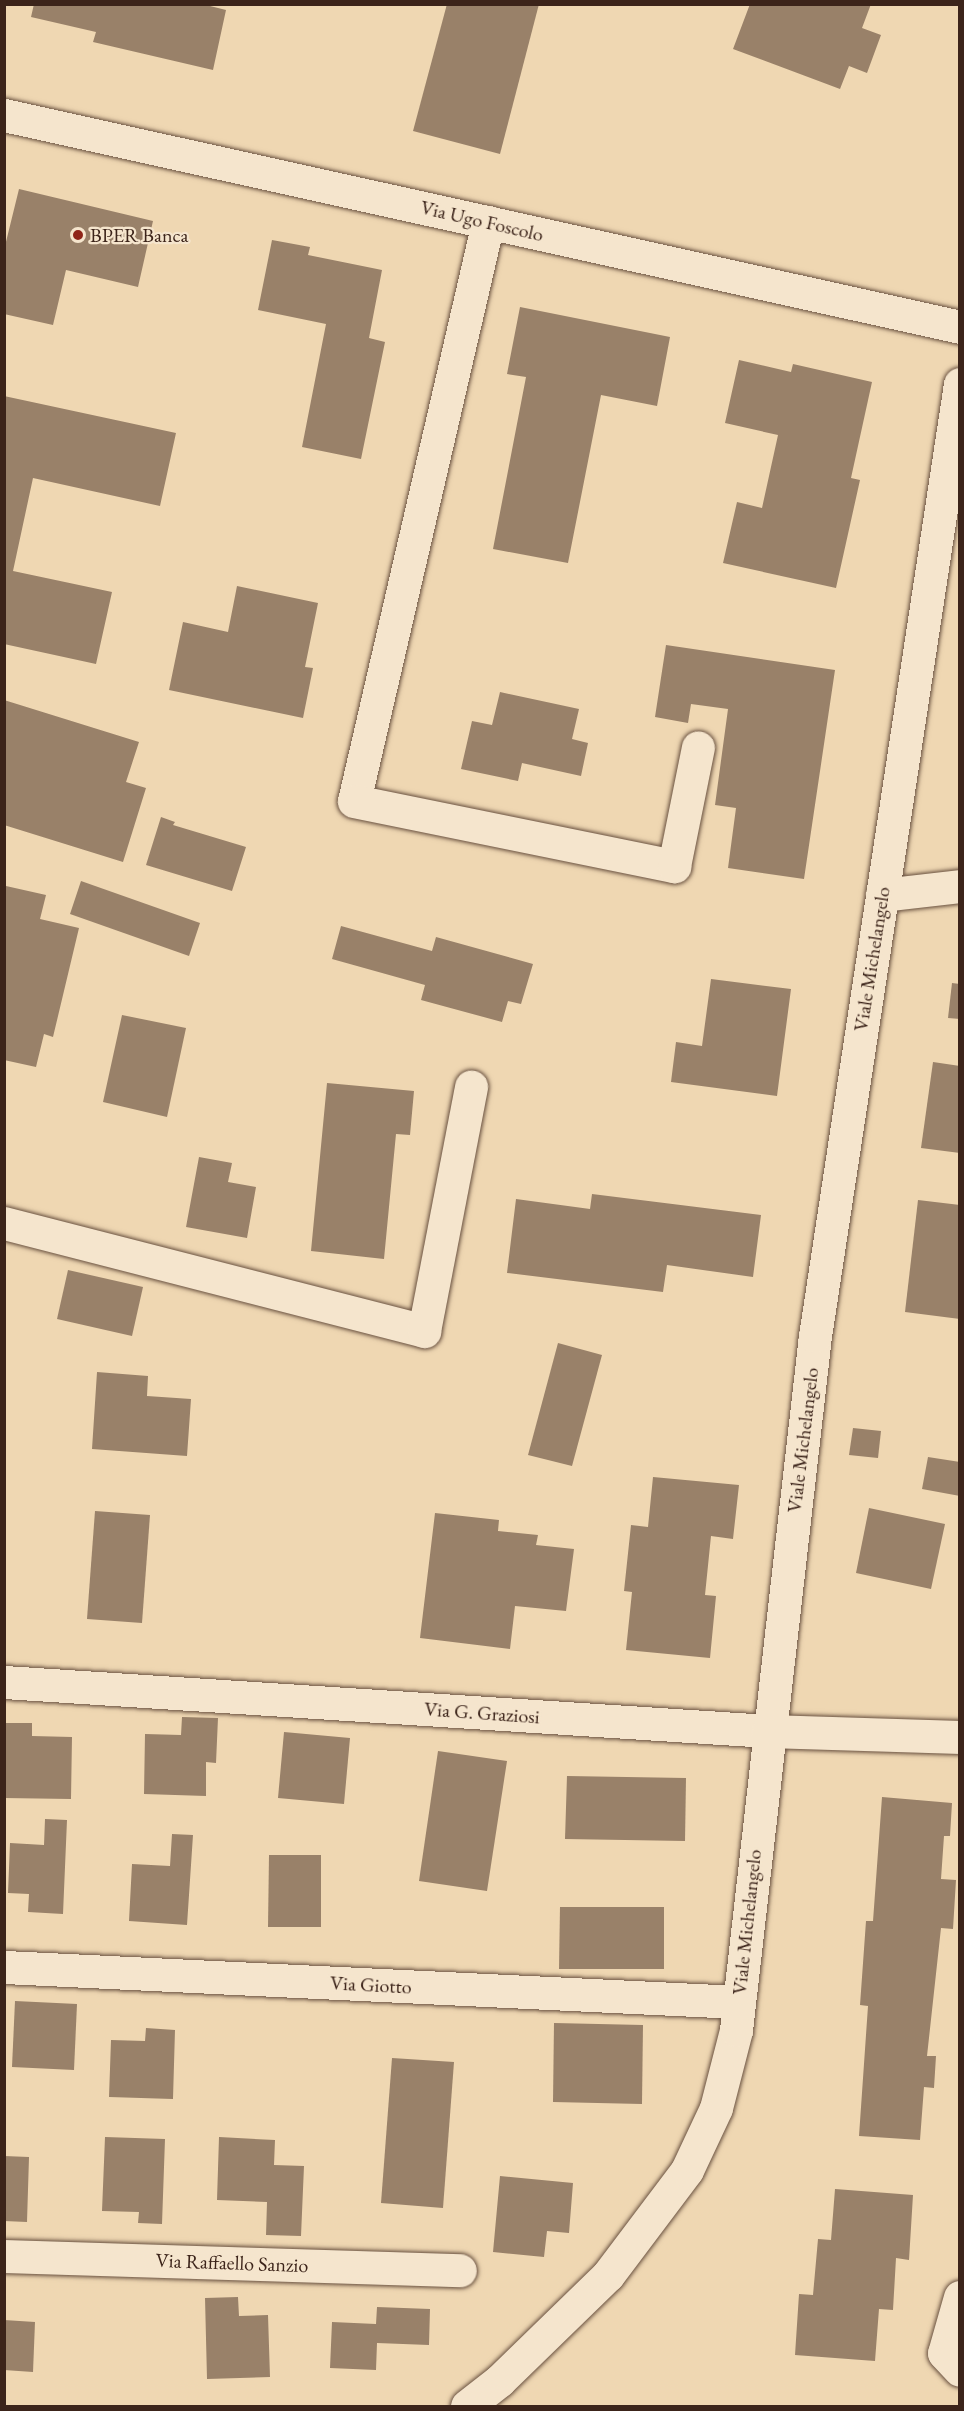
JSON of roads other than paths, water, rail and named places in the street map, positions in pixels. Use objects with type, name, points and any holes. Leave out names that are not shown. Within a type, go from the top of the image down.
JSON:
[{"type":"street","name":"Via Ugo Foscolo","points":[[4,115],[960,327]]},
{"type":"street","points":[[488,222],[354,801],[674,866],[698,747]]},
{"type":"street","name":"Viale Michelangelo","points":[[467,2406],[500,2381],[608,2276],[687,2170],[716,2108],[736,2030],[768,1731],[815,1336],[960,384]]},
{"type":"street","points":[[882,895],[960,886]]},
{"type":"street","points":[[4,1223],[424,1331],[471,1086]]},
{"type":"street","name":"Via G. Graziosi","points":[[4,1682],[768,1731],[960,1737]]},
{"type":"street","name":"Via Giotto","points":[[4,1967],[738,2002]]},
{"type":"street","name":"Via Raffaello Sanzio","points":[[4,2256],[460,2270]]},
{"type":"street","points":[[960,2298],[944,2353],[960,2370]]},
{"type":"place","name":"BPER Banca","points":[[78,235]]}]
